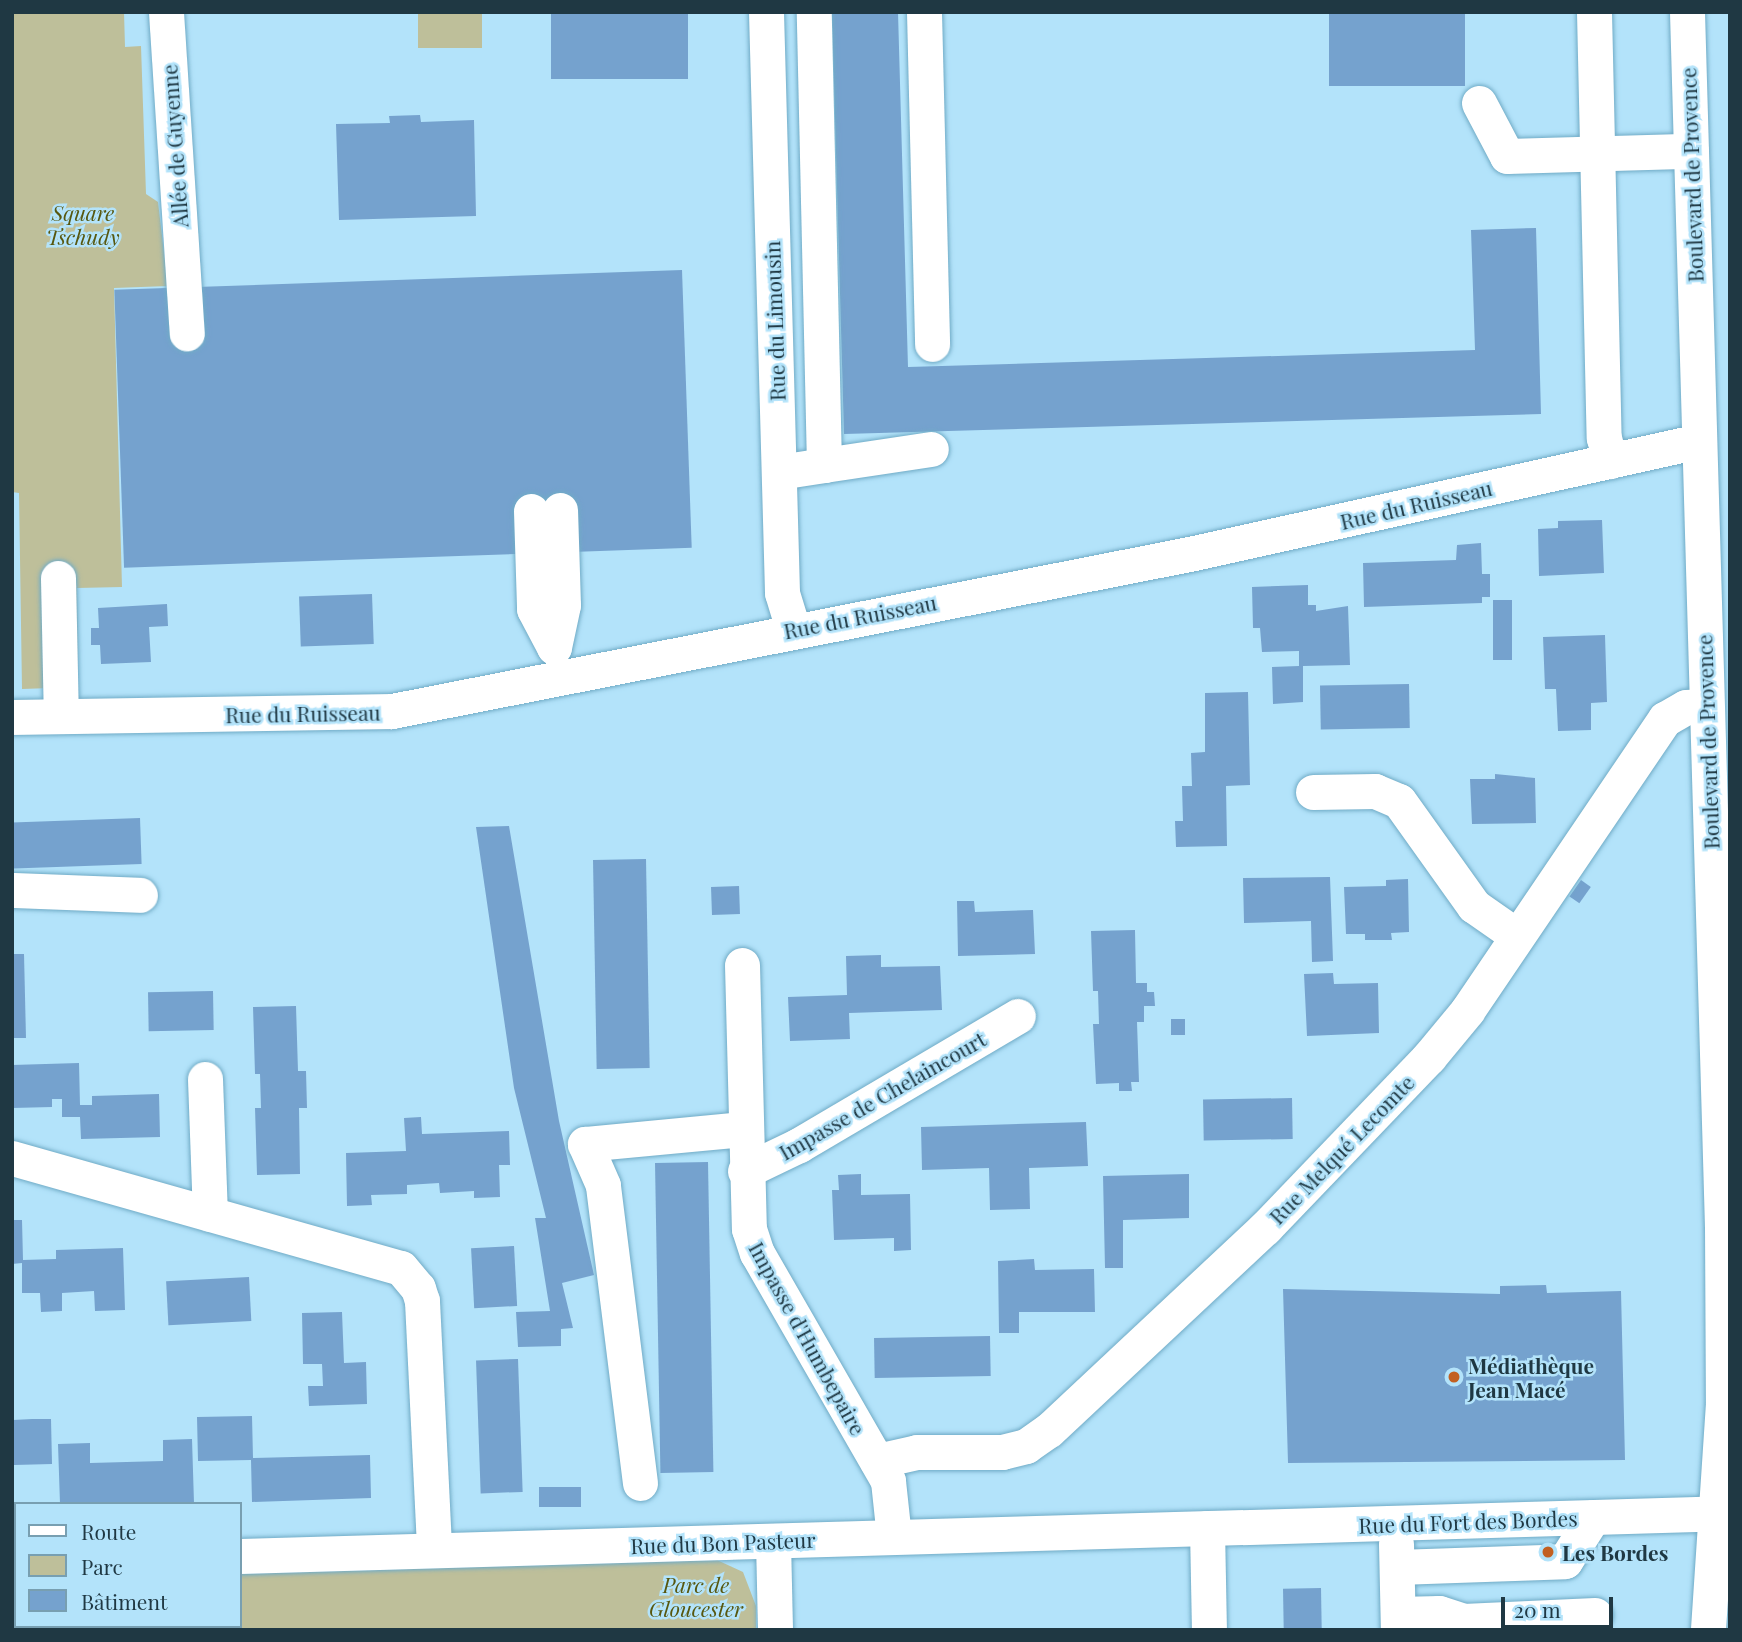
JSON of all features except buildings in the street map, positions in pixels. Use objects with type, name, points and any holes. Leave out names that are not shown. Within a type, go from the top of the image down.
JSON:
[{"type":"street","name":"Allée de Guyenne","points":[[166,12],[187,333]]},
{"type":"street","name":"Rue du Limousin","points":[[766,12],[782,593],[793,629]]},
{"type":"street","points":[[814,12],[824,465]]},
{"type":"street","points":[[924,12],[932,344]]},
{"type":"street","points":[[1594,12],[1604,438],[1610,461]]},
{"type":"street","name":"Boulevard de Provence","points":[[1687,12],[1706,706],[1722,946],[1723,1513],[1708,1630]]},
{"type":"street","points":[[1479,103],[1507,156],[1691,151]]},
{"type":"street","name":"Rue du Ruisseau","points":[[12,717],[392,711],[558,662],[793,629],[1194,553],[1699,441]]},
{"type":"street","points":[[779,472],[932,449]]},
{"type":"street","points":[[545,510],[534,609],[558,662]]},
{"type":"street","points":[[58,578],[61,716]]},
{"type":"street","name":"Rue Melqué Lecomte","points":[[877,1461],[917,1452],[1002,1452],[1026,1446],[1049,1430],[1346,1146],[1452,1030],[1665,719],[1686,707],[1706,706]]},
{"type":"street","points":[[1312,792],[1375,791],[1399,801],[1474,906],[1517,936]]},
{"type":"street","points":[[12,890],[140,895]]},
{"type":"street","name":"Impasse d'Humbepaire","points":[[741,965],[745,1171],[749,1229],[757,1252],[888,1481],[894,1537]]},
{"type":"street","name":"Impasse de Chelaincourt","points":[[745,1171],[799,1145],[1018,1016]]},
{"type":"street","points":[[205,1079],[210,1214]]},
{"type":"street","points":[[640,1483],[603,1185],[585,1144],[744,1129]]},
{"type":"street","points":[[12,1158],[401,1268],[418,1288],[434,1550]]},
{"type":"street","name":"Rue du Fort des Bordes","points":[[1207,1528],[1723,1513]]},
{"type":"street","points":[[1396,1567],[1565,1561],[1593,1517]]},
{"type":"street","points":[[1395,1523],[1398,1622],[1440,1613],[1463,1626],[1595,1615]]},
{"type":"street","points":[[1207,1528],[1209,1630]]},
{"type":"street","name":"Rue du Bon Pasteur","points":[[242,1556],[1207,1528]]},
{"type":"street","points":[[773,1541],[775,1630]]},
{"type":"green space","name":"Square Tschudy","points":[[12,12],[124,12],[125,47],[141,46],[146,194],[158,202],[168,286],[114,288],[122,587],[77,588],[78,687],[22,689],[19,493],[12,492]]},
{"type":"green space","points":[[418,12],[482,12],[482,48],[418,48]]},
{"type":"green space","name":"Parc de Gloucester","points":[[717,1560],[743,1572],[756,1606],[756,1630],[12,1630],[12,1580],[14,1628],[242,1628],[242,1574]]},
{"type":"place","name":"Médiathèque Jean Macé","points":[[1454,1377]]},
{"type":"place","name":"Les Bordes","points":[[1548,1552]]}]
